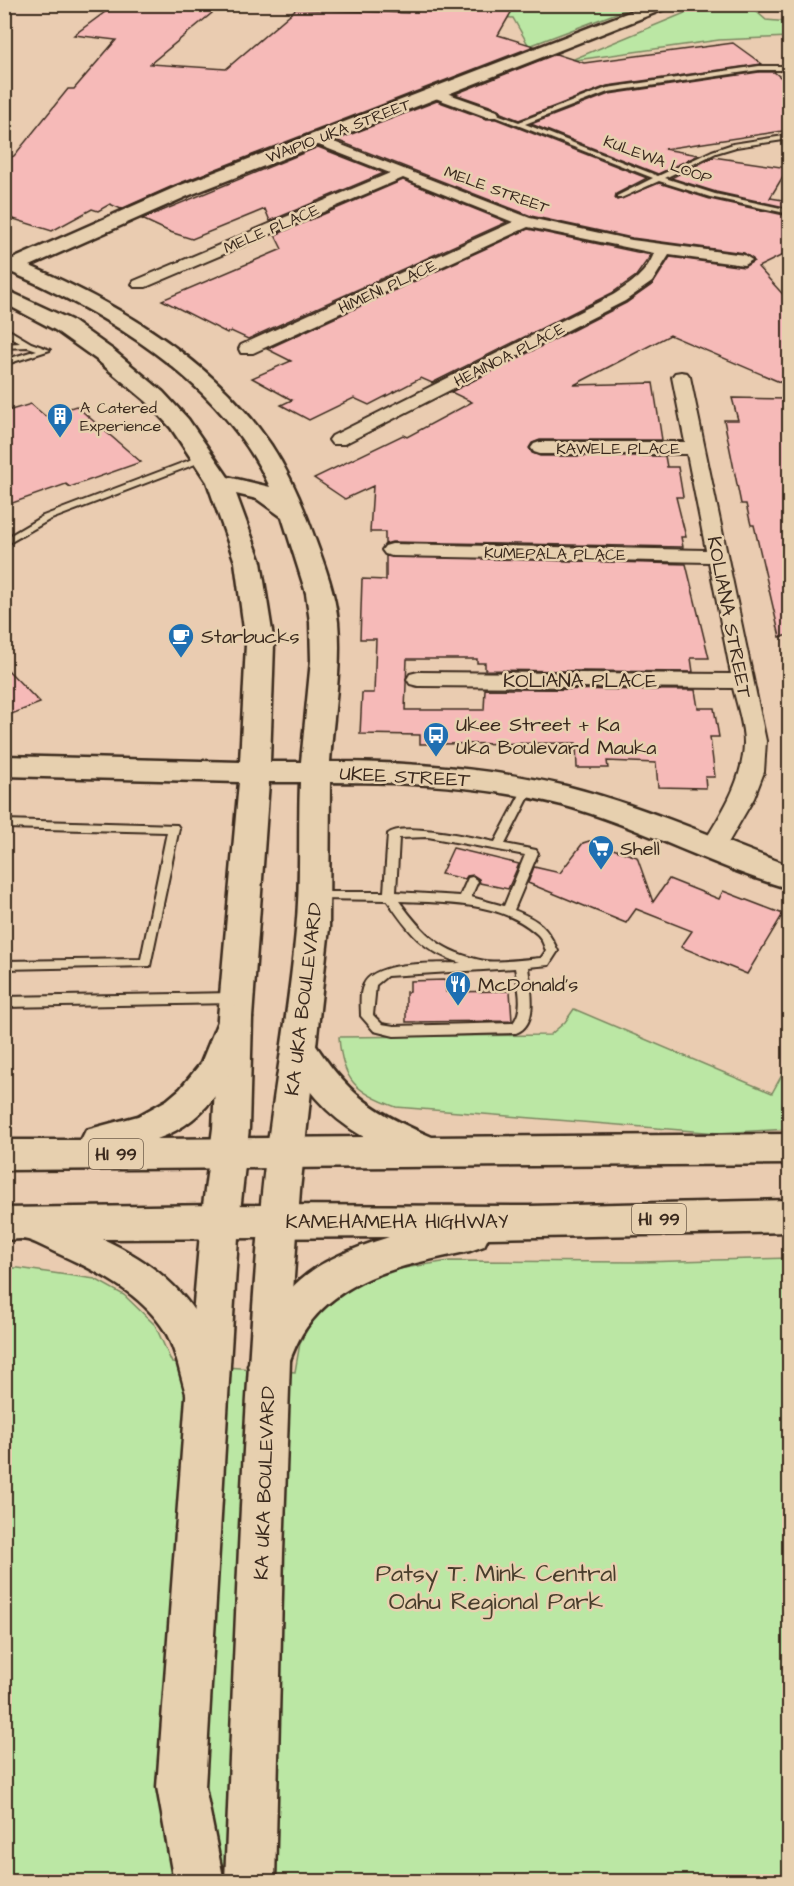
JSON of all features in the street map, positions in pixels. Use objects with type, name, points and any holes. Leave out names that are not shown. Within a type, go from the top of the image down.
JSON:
[{"type":"main road","name":"WAIPIO UKA STREET","points":[[8,266],[183,191],[666,4]]},
{"type":"main road","name":"KA UKA BOULEVARD","points":[[8,266],[92,302],[138,331],[188,369],[248,431],[262,450],[292,513],[305,546],[324,619],[324,663],[315,772],[316,895],[312,949],[285,1152],[268,1366],[251,1796],[250,1881]]},
{"type":"main road","points":[[4,295],[63,325],[127,373],[155,397],[180,424],[203,458],[231,468],[292,513]]},
{"type":"main road","points":[[199,1881],[182,1787],[207,1397],[220,1221],[228,1153],[236,1008],[255,772],[260,644],[231,468],[245,447],[248,431]]},
{"type":"main road","name":"UKEE STREET","points":[[4,766],[441,776],[529,787],[607,809],[789,878]]},
{"type":"main road","points":[[4,1155],[132,1134],[158,1125],[190,1101],[204,1086],[215,1069],[236,1008]]},
{"type":"main road","points":[[299,1047],[335,1098],[375,1126],[430,1152]]},
{"type":"main road","name":"HI 99","points":[[4,1155],[789,1149]]},
{"type":"main road","name":"KAMEHAMEHA HIGHWAY","points":[[17,1224],[220,1221],[529,1222],[789,1216]]},
{"type":"main road","points":[[268,1366],[284,1328],[293,1314],[306,1298],[340,1273],[381,1256],[529,1222]]},
{"type":"main road","points":[[17,1224],[114,1262],[151,1288],[176,1316],[189,1339],[207,1397]]},
{"type":"street","name":"KULEWA LOOP","points":[[435,93],[492,114]]},
{"type":"street","name":"MELE STREET","points":[[316,139],[526,222],[583,236],[663,250],[711,254],[744,260]]},
{"type":"street","name":"MELE PLACE","points":[[140,284],[403,173]]},
{"type":"street","name":"HIMENI PLACE","points":[[247,349],[526,222]]},
{"type":"street","name":"HEAINOA PLACE","points":[[338,441],[619,298],[648,278],[661,259],[663,250]]},
{"type":"street","name":"KOLIANA STREET","points":[[681,377],[755,741],[752,772],[742,798],[712,849]]},
{"type":"street","name":"KAWELE PLACE","points":[[540,448],[695,448]]},
{"type":"street","name":"KUMEPALA PLACE","points":[[392,550],[718,556]]},
{"type":"street","name":"KOLIANA PLACE","points":[[418,679],[743,681]]},
{"type":"lane","points":[[520,124],[607,90],[759,68],[789,68]]},
{"type":"lane","name":"KULEWA LOOP","points":[[492,114],[711,196],[789,212]]},
{"type":"lane","points":[[619,197],[735,144],[789,137]]},
{"type":"lane","points":[[4,329],[28,345]]},
{"type":"lane","points":[[4,346],[28,345],[46,350],[4,363]]},
{"type":"lane","points":[[4,543],[46,518],[203,458]]},
{"type":"lane","points":[[490,848],[529,787]]},
{"type":"lane","points":[[4,824],[173,828],[146,963],[4,965]]},
{"type":"lane","points":[[493,966],[450,957],[423,941],[390,896],[394,834],[428,833],[490,848],[532,853],[507,912]]},
{"type":"lane","points":[[464,900],[472,881]]},
{"type":"lane","points":[[316,895],[464,900],[520,917],[544,933],[552,951],[545,962],[386,972],[376,975],[368,987],[367,1016],[378,1028],[394,1031],[516,1028],[525,1020],[527,1011],[521,964]]},
{"type":"lane","points":[[4,1002],[236,1008]]},
{"type":"green space","points":[[461,4],[512,8],[528,6],[549,9],[569,6],[638,5],[529,46],[513,18],[301,5]]},
{"type":"green space","points":[[704,5],[749,5],[766,20],[789,22],[789,37],[719,40],[569,61]]},
{"type":"green space","points":[[574,1009],[772,1093],[789,1062],[789,1129],[718,1133],[396,1107],[371,1096],[354,1083],[348,1075],[341,1052],[339,1037],[550,1035],[565,1022]]},
{"type":"green space","name":"Patsy T. Mink Central Oahu Regional Park","points":[[789,1258],[789,1881],[5,1881],[4,1268],[95,1279],[124,1295],[155,1325],[172,1363],[295,1372],[300,1343],[316,1313],[344,1289],[385,1271],[449,1261],[641,1262]]},
{"type":"building","points":[[116,4],[223,4],[150,64],[226,69],[296,9],[408,13],[409,4],[516,4],[498,35],[534,46],[175,185],[121,209],[110,204],[98,211],[92,209],[52,231],[4,216],[4,160],[14,156],[68,89],[74,89],[116,40],[74,35]]},
{"type":"building","points":[[733,43],[762,64],[607,86],[519,120],[501,113],[498,109],[455,94],[556,54],[584,63]]},
{"type":"building","points":[[759,72],[774,72],[789,84],[789,130],[664,149],[699,155],[658,174],[531,124],[609,94]]},
{"type":"building","points":[[437,101],[486,119],[496,119],[647,178],[616,194],[617,200],[659,183],[710,199],[789,216],[789,252],[758,267],[789,301],[789,386],[670,335],[574,385],[653,383],[662,440],[540,440],[532,443],[529,448],[532,453],[540,456],[665,456],[667,467],[678,467],[683,497],[676,497],[686,537],[681,537],[683,547],[392,542],[385,544],[385,532],[370,532],[373,486],[345,499],[314,478],[403,435],[407,437],[472,402],[451,392],[626,303],[653,284],[670,257],[744,267],[754,261],[744,253],[632,238],[531,216],[336,140]]},
{"type":"building","points":[[318,147],[384,173],[270,221],[265,209],[192,239],[142,219]]},
{"type":"building","points":[[713,157],[788,168],[770,198],[789,201],[789,208],[716,192],[671,178]]},
{"type":"building","points":[[403,180],[507,222],[248,339],[231,331],[227,333],[162,300],[282,249],[275,235]]},
{"type":"building","points":[[528,229],[651,255],[636,276],[612,293],[432,383],[421,378],[369,405],[354,398],[309,420],[281,405],[292,400],[252,378],[291,361],[267,349]]},
{"type":"building","points":[[732,398],[789,399],[789,635],[780,637],[754,525],[751,525],[746,504],[741,504],[724,420],[738,420]]},
{"type":"building","name":"A Catered Experience","points":[[31,404],[45,416],[76,406],[141,462],[70,487],[66,484],[4,506],[4,412]]},
{"type":"building","points":[[386,556],[686,564],[709,658],[691,658],[693,672],[485,670],[485,663],[477,663],[477,659],[407,659],[405,710],[484,710],[485,689],[695,690],[698,708],[714,708],[719,737],[710,737],[715,777],[705,777],[706,788],[658,787],[656,763],[607,761],[608,768],[577,768],[576,743],[420,744],[420,735],[360,734],[362,693],[374,693],[376,639],[360,639],[362,579],[386,580]]},
{"type":"building","points":[[4,666],[40,703],[4,717]]},
{"type":"building","points":[[589,841],[637,857],[653,902],[669,879],[719,899],[723,891],[783,914],[747,974],[681,947],[692,931],[636,909],[626,923],[528,883],[534,867],[560,873],[583,843]]},
{"type":"building","points":[[453,848],[519,864],[508,889],[480,883],[479,879],[473,875],[465,879],[441,874]]},
{"type":"building","name":"McDonald's","points":[[445,980],[446,992],[510,991],[512,1021],[406,1022],[406,992],[410,992],[410,981]]},
{"type":"place","name":"A Catered Experience","points":[[60,439]]},
{"type":"place","name":"Starbucks","points":[[181,659]]},
{"type":"place","name":"Ukee Street + Ka Uka Boulevard Mauka","points":[[436,758]]},
{"type":"place","name":"Shell","points":[[601,871]]},
{"type":"place","name":"McDonald's","points":[[458,1007]]}]
